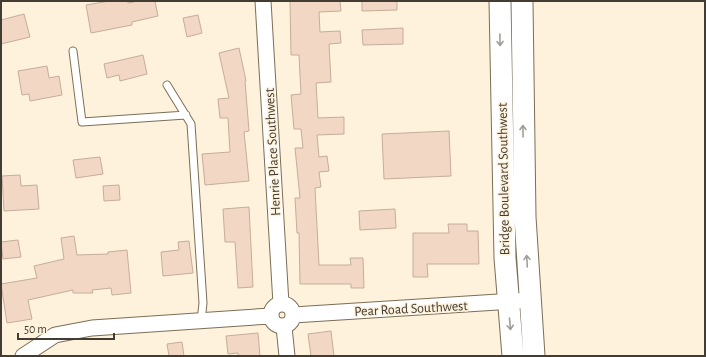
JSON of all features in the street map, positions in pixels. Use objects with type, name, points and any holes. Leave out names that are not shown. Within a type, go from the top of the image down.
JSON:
[{"type":"main road","name":"Bridge Boulevard Southwest","points":[[500,1],[503,199],[508,302],[513,356]]},
{"type":"main road","name":"Bridge Boulevard Southwest","points":[[522,1],[524,188],[534,356]]},
{"type":"street","name":"Henrie Place Southwest","points":[[263,1],[281,304]]},
{"type":"street","name":"Pear Road Southwest","points":[[293,315],[530,300]]},
{"type":"street","points":[[281,304],[288,306],[293,315],[290,323],[284,327],[273,323],[270,316],[272,309],[281,304]]},
{"type":"street","points":[[23,356],[55,335],[92,328],[270,316]]},
{"type":"street","points":[[284,327],[287,356]]},
{"type":"lane","points":[[73,51],[82,122],[186,115]]},
{"type":"lane","points":[[166,85],[191,124],[203,303],[201,321]]},
{"type":"building","points":[[109,1],[128,1],[128,3],[138,1],[155,1],[158,16],[132,22],[132,25],[91,33],[86,5]]},
{"type":"building","points":[[290,1],[340,1],[341,11],[319,12],[320,32],[340,31],[341,43],[329,44],[331,82],[316,83],[318,118],[344,117],[344,134],[317,135],[319,157],[327,156],[329,171],[319,172],[321,187],[315,188],[319,265],[351,265],[350,258],[363,258],[364,288],[351,288],[351,284],[300,284],[299,233],[297,233],[295,198],[300,198],[295,148],[303,148],[301,129],[294,129],[291,95],[301,94],[299,55],[291,55]]},
{"type":"building","points":[[362,1],[397,1],[397,10],[362,11]]},
{"type":"building","points":[[24,14],[30,37],[1,44],[1,20]]},
{"type":"building","points":[[198,15],[202,33],[187,37],[183,18]]},
{"type":"building","points":[[403,28],[403,44],[363,45],[362,30]]},
{"type":"building","points":[[239,48],[246,81],[249,131],[244,132],[249,181],[205,185],[202,154],[230,152],[228,118],[220,118],[218,99],[229,98],[219,53]]},
{"type":"building","points":[[143,55],[147,74],[120,81],[119,75],[107,78],[104,64]]},
{"type":"building","points":[[47,66],[49,78],[59,76],[62,95],[30,101],[29,94],[22,95],[18,71]]},
{"type":"building","points":[[449,131],[451,176],[384,179],[382,134]]},
{"type":"building","points":[[100,157],[103,174],[76,178],[73,160]]},
{"type":"building","points":[[20,175],[21,186],[37,185],[39,209],[4,211],[2,176]]},
{"type":"building","points":[[119,185],[120,200],[104,201],[103,186]]},
{"type":"building","points":[[249,207],[253,287],[238,288],[235,242],[225,242],[223,209]]},
{"type":"building","points":[[395,209],[396,228],[360,230],[359,211]]},
{"type":"building","points":[[448,224],[467,224],[467,231],[478,231],[479,264],[427,264],[428,277],[413,277],[413,233],[449,233]]},
{"type":"building","points":[[74,236],[77,255],[108,254],[108,252],[127,250],[131,293],[112,295],[111,288],[92,290],[93,293],[73,293],[73,290],[28,300],[32,319],[7,323],[1,284],[37,278],[34,266],[64,259],[61,238]]},
{"type":"building","points":[[18,240],[21,257],[3,259],[1,242]]},
{"type":"building","points":[[189,241],[193,273],[163,276],[161,252],[179,250],[178,242]]},
{"type":"building","points":[[331,331],[334,356],[311,356],[308,334]]},
{"type":"building","points":[[258,333],[260,356],[238,356],[238,353],[228,354],[226,336]]},
{"type":"building","points":[[182,342],[184,356],[169,356],[167,344]]}]
